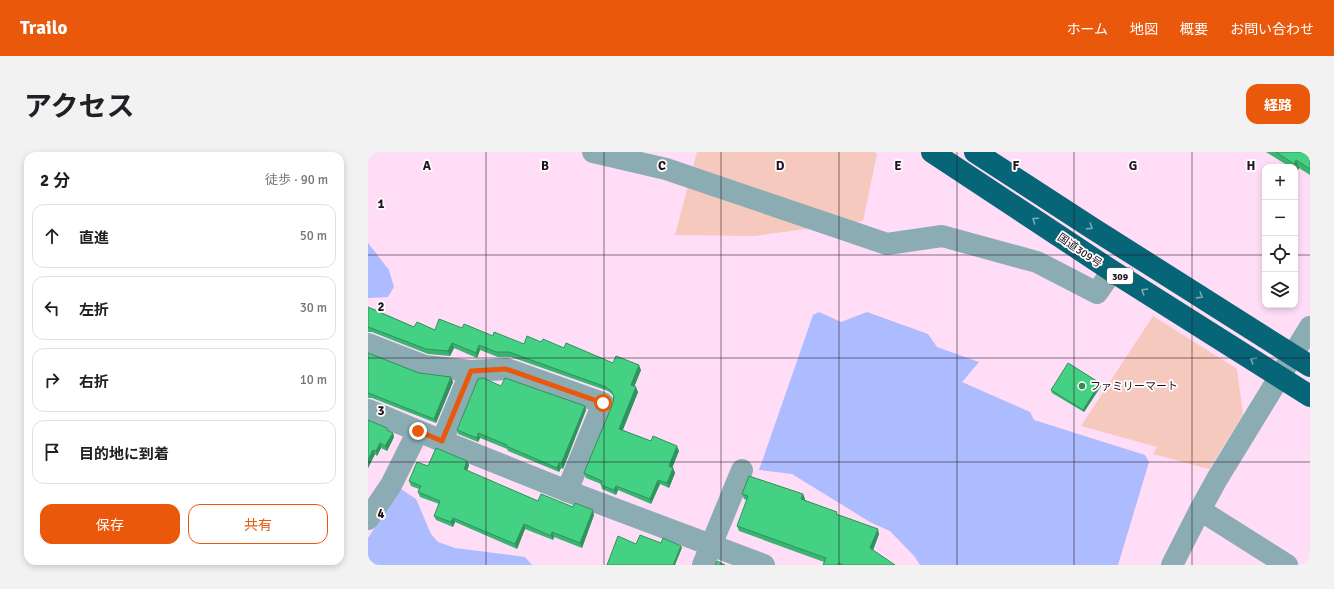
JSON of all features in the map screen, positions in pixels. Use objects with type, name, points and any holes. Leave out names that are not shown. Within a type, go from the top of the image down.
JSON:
[{"type":"highway","name":"国道309号","points":[[932,152],[1112,271],[1310,396]]},
{"type":"highway","name":"309","points":[[975,152],[1092,228],[1302,360]]},
{"type":"street","points":[[593,152],[666,169],[887,244],[942,236],[1037,262],[1097,293],[1112,271]]},
{"type":"street","points":[[1172,565],[1217,479],[1280,377],[1302,360],[1310,328]]},
{"type":"street","points":[[368,344],[426,366],[471,371],[506,369],[603,403],[568,491]]},
{"type":"street","points":[[442,441],[471,371]]},
{"type":"street","points":[[368,410],[568,491],[707,555],[764,565]]},
{"type":"street","points":[[368,519],[391,485],[418,431]]},
{"type":"street","points":[[707,555],[742,470]]},
{"type":"street","points":[[1200,510],[1287,565]]},
{"type":"shaded area","points":[[697,152],[874,152],[877,154],[863,221],[755,236],[675,235]]},
{"type":"shaded area","points":[[1153,316],[1237,369],[1243,415],[1209,469],[1153,454],[1157,447],[1081,426]]},
{"type":"water","points":[[368,243],[389,270],[394,287],[388,297],[368,298]]},
{"type":"water","points":[[819,312],[841,322],[867,312],[928,334],[937,347],[979,362],[962,382],[1030,412],[1034,420],[1145,455],[1149,462],[1118,565],[920,565],[915,557],[890,531],[870,522],[792,474],[759,470],[813,315]]},
{"type":"water","points":[[401,489],[416,499],[431,534],[438,542],[455,548],[525,557],[532,565],[368,565],[368,538]]},
{"type":"building","points":[[1276,152],[1310,152],[1310,169],[1296,160],[1294,164]]},
{"type":"building","points":[[368,307],[414,327],[417,322],[435,330],[439,319],[462,328],[464,324],[493,336],[494,332],[524,344],[527,336],[541,342],[543,339],[564,348],[566,343],[613,363],[616,356],[639,365],[631,385],[636,387],[619,429],[651,441],[653,436],[677,446],[669,466],[673,468],[667,483],[658,480],[650,499],[616,486],[614,490],[601,485],[602,481],[584,473],[613,403],[614,396],[606,387],[509,352],[496,352],[479,345],[476,353],[452,343],[448,351],[426,349],[368,327]]},
{"type":"building","points":[[368,353],[419,373],[451,377],[434,419],[368,393]]},
{"type":"building","points":[[1068,363],[1100,383],[1083,410],[1051,390]]},
{"type":"building","points":[[483,378],[501,386],[505,378],[585,406],[561,464],[559,463],[557,468],[478,433],[477,438],[457,430],[478,379]]},
{"type":"building","points":[[368,420],[387,428],[387,430],[393,433],[385,446],[380,443],[376,451],[373,450],[368,460]]},
{"type":"building","points":[[436,448],[467,461],[464,469],[538,501],[541,494],[573,507],[575,503],[593,510],[580,543],[552,532],[551,536],[524,524],[515,544],[453,518],[451,522],[434,516],[440,501],[418,492],[421,486],[409,481],[417,462],[428,466]]},
{"type":"building","points":[[749,476],[803,494],[801,499],[837,512],[836,514],[878,529],[870,548],[895,565],[844,565],[839,563],[838,565],[823,565],[826,558],[737,526],[748,496],[742,494]]},
{"type":"building","points":[[640,535],[661,543],[663,538],[681,546],[673,565],[607,565],[618,536],[636,544]]},
{"type":"building","points":[[717,561],[725,565],[715,565]]},
{"type":"place","name":"ファミリーマート","points":[[1082,386]]},
{"type":"route","points":[[418,431],[442,441],[471,371],[506,369],[603,403]]}]
